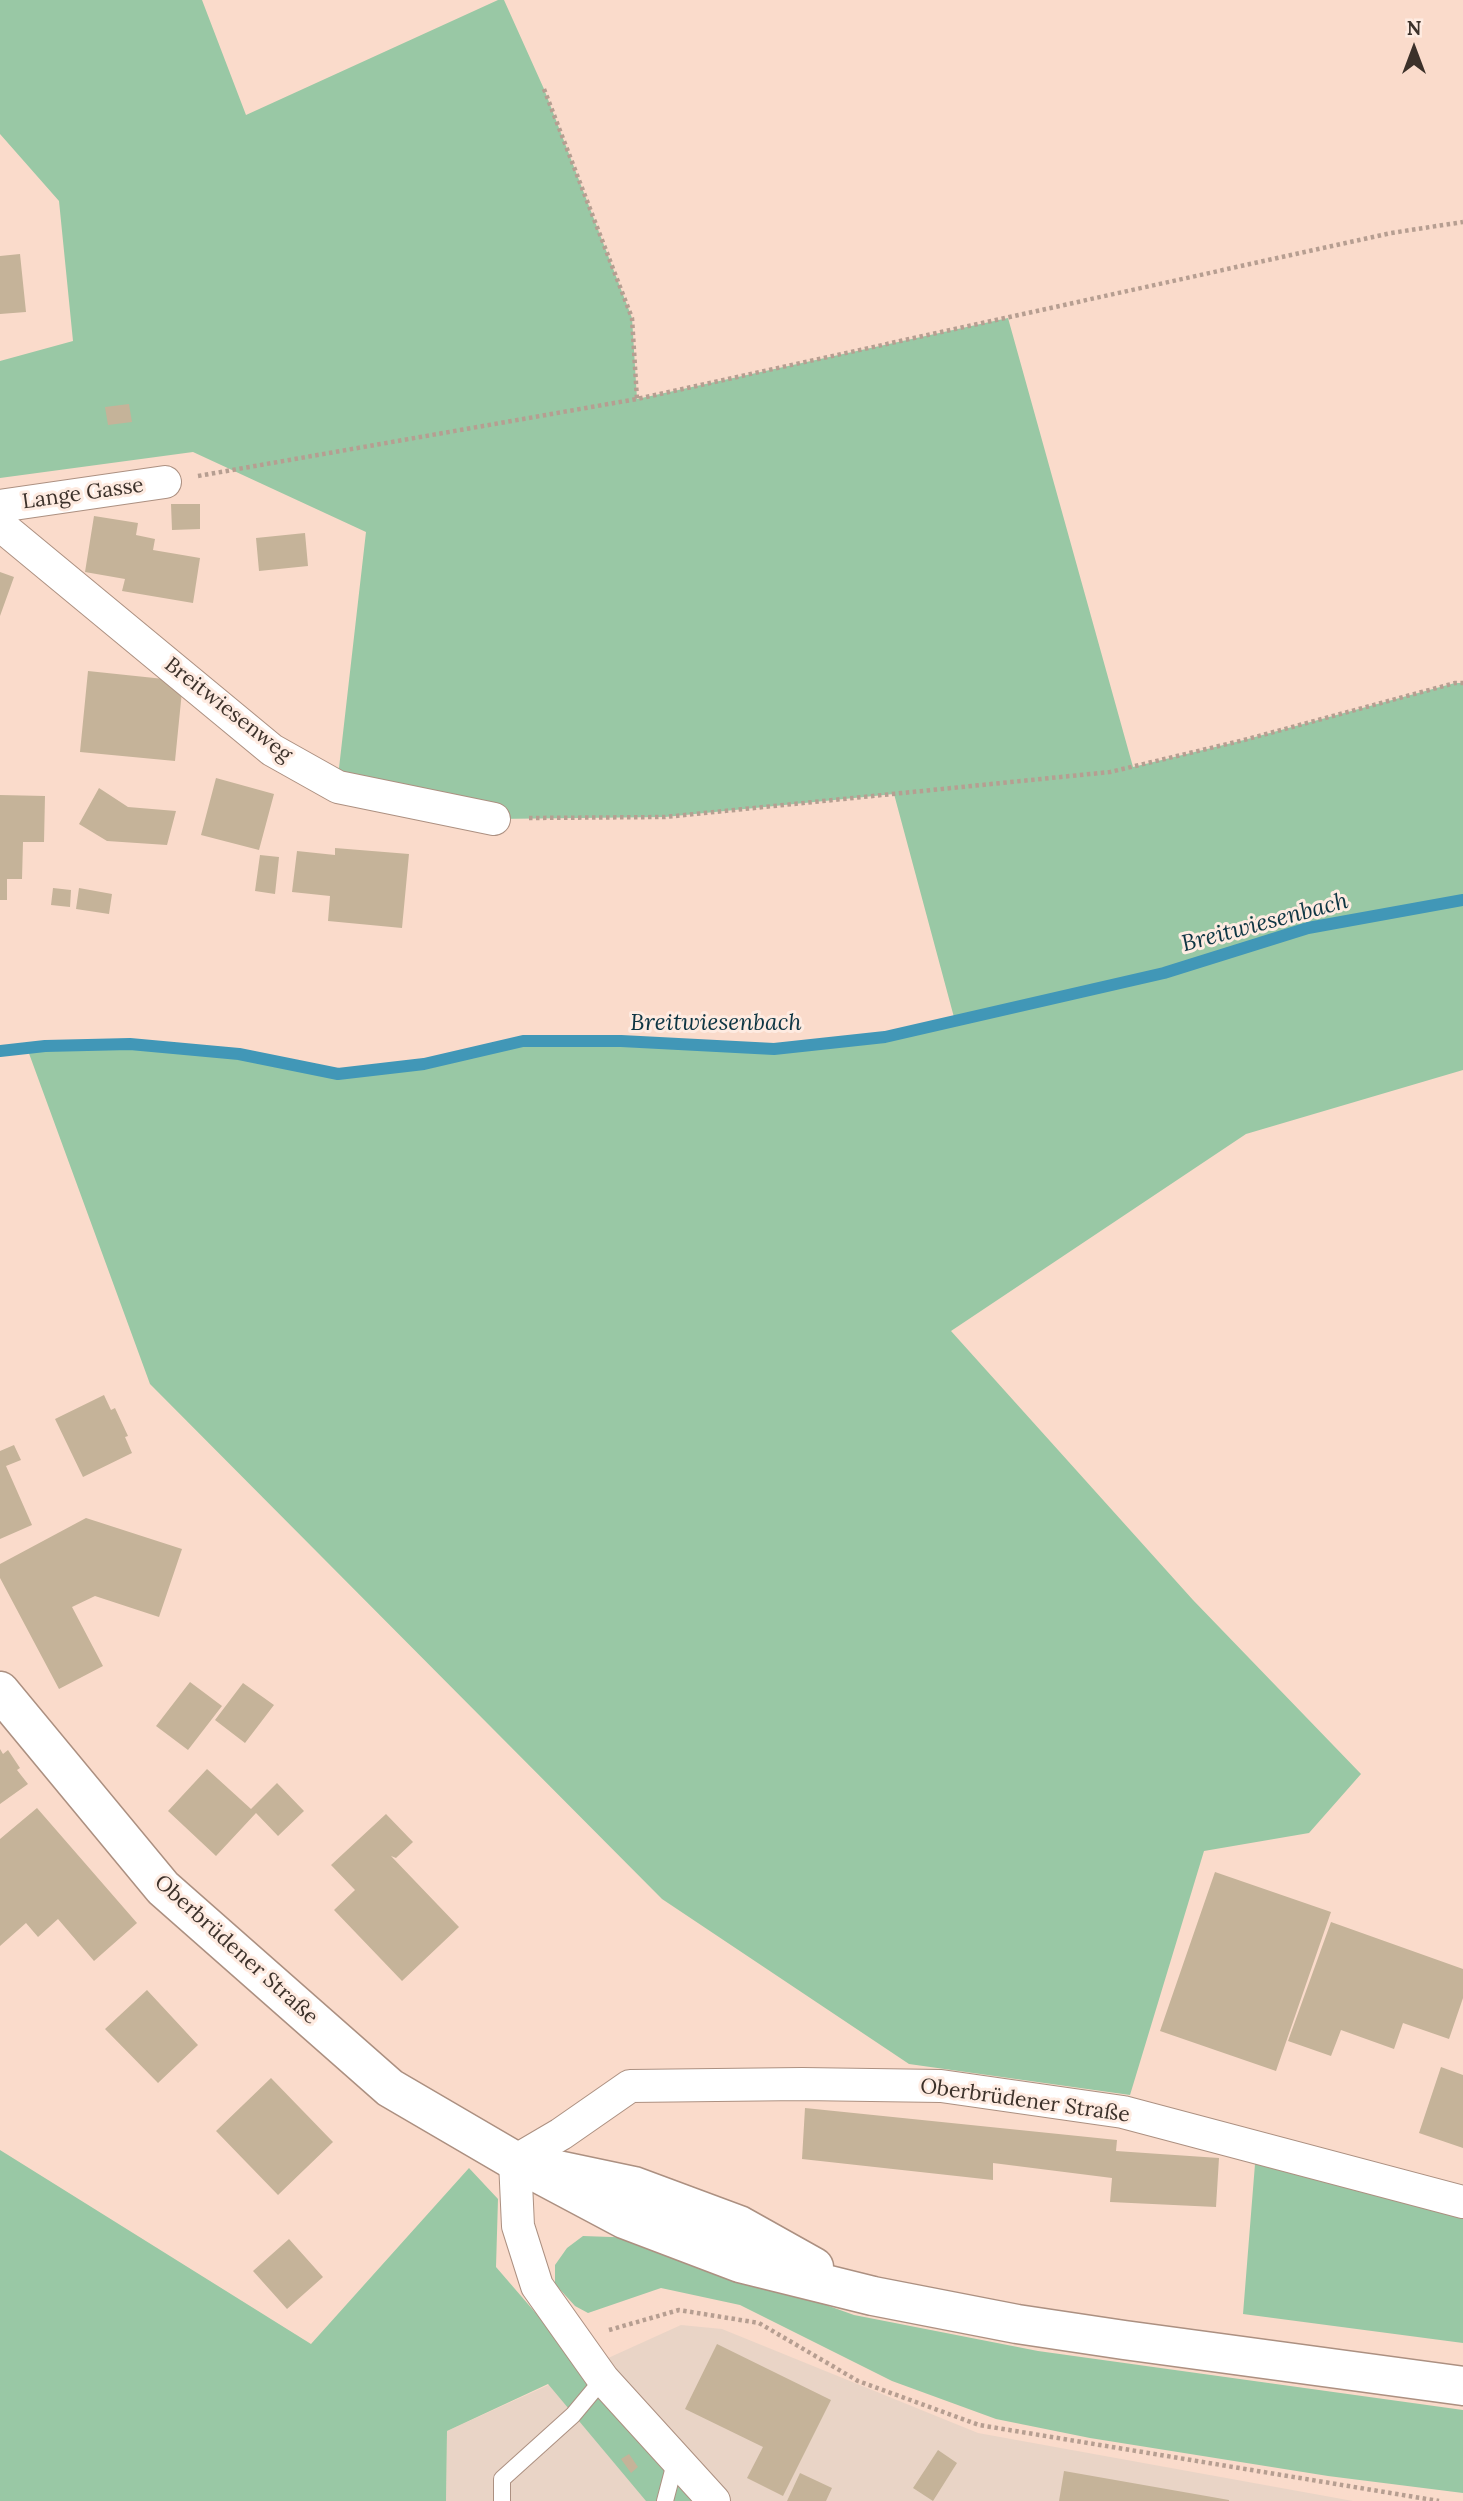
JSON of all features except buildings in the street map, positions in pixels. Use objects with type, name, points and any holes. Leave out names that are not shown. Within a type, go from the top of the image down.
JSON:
[{"type":"street","name":"Lange Gasse","points":[[0,506],[165,482]]},
{"type":"street","name":"Breitwiesenweg","points":[[0,525],[272,750],[338,787],[494,819]]},
{"type":"street","name":"Oberbrüdener Straße","points":[[0,1691],[163,1888],[390,2088],[515,2161],[634,2186],[739,2225],[858,2292],[1057,2330],[1463,2386]]},
{"type":"street","name":"Oberbrüdener Straße","points":[[515,2161],[561,2134],[630,2087],[802,2084],[942,2087],[1123,2112],[1463,2202]]},
{"type":"street","points":[[515,2161],[518,2226],[537,2286],[603,2379],[715,2501]]},
{"type":"lane","points":[[502,2501],[502,2479],[573,2415],[603,2379]]},
{"type":"lane","points":[[665,2501],[676,2459]]},
{"type":"path","points":[[544,89],[632,318],[637,399]]},
{"type":"path","points":[[165,482],[637,399],[1391,233],[1463,222]]},
{"type":"path","points":[[494,819],[665,817],[1110,772],[1463,683]]},
{"type":"path","points":[[576,2341],[678,2310],[759,2323],[858,2381],[979,2425],[1439,2501]]},
{"type":"shaded area","points":[[681,2325],[722,2329],[978,2433],[1353,2501],[446,2501],[447,2431]]},
{"type":"green space","points":[[0,0],[202,0],[246,115],[498,0],[504,0],[544,89],[632,318],[637,399],[1008,318],[1133,767],[1463,683],[1463,1070],[1246,1134],[951,1331],[1193,1600],[1361,1774],[1309,1833],[1204,1851],[1130,2095],[909,2064],[662,1899],[150,1384],[27,1048],[130,1044],[239,1054],[338,1074],[424,1064],[523,1041],[621,1041],[774,1049],[885,1037],[955,1021],[894,794],[665,817],[494,819],[460,811],[335,803],[366,532],[193,452],[0,478],[0,361],[73,341],[59,201],[0,134]]},
{"type":"green space","points":[[0,2150],[311,2344],[469,2168],[498,2199],[496,2267],[698,2501],[646,2501],[548,2384],[447,2431],[446,2501],[0,2501]]},
{"type":"green space","points":[[1255,2164],[1463,2218],[1463,2343],[1243,2314]]},
{"type":"green space","points":[[583,2236],[639,2238],[854,2315],[1038,2351],[1463,2410],[1463,2493],[1328,2476],[1090,2438],[996,2419],[892,2381],[740,2305],[661,2288],[588,2313],[575,2306],[555,2284],[555,2265],[567,2248]]},
{"type":"waterway","name":"Breitwiesenbach","points":[[0,1051],[45,1046],[130,1044],[239,1054],[338,1074],[424,1064],[523,1041],[621,1041],[774,1049],[885,1037],[1164,973],[1308,928],[1463,900]]}]
